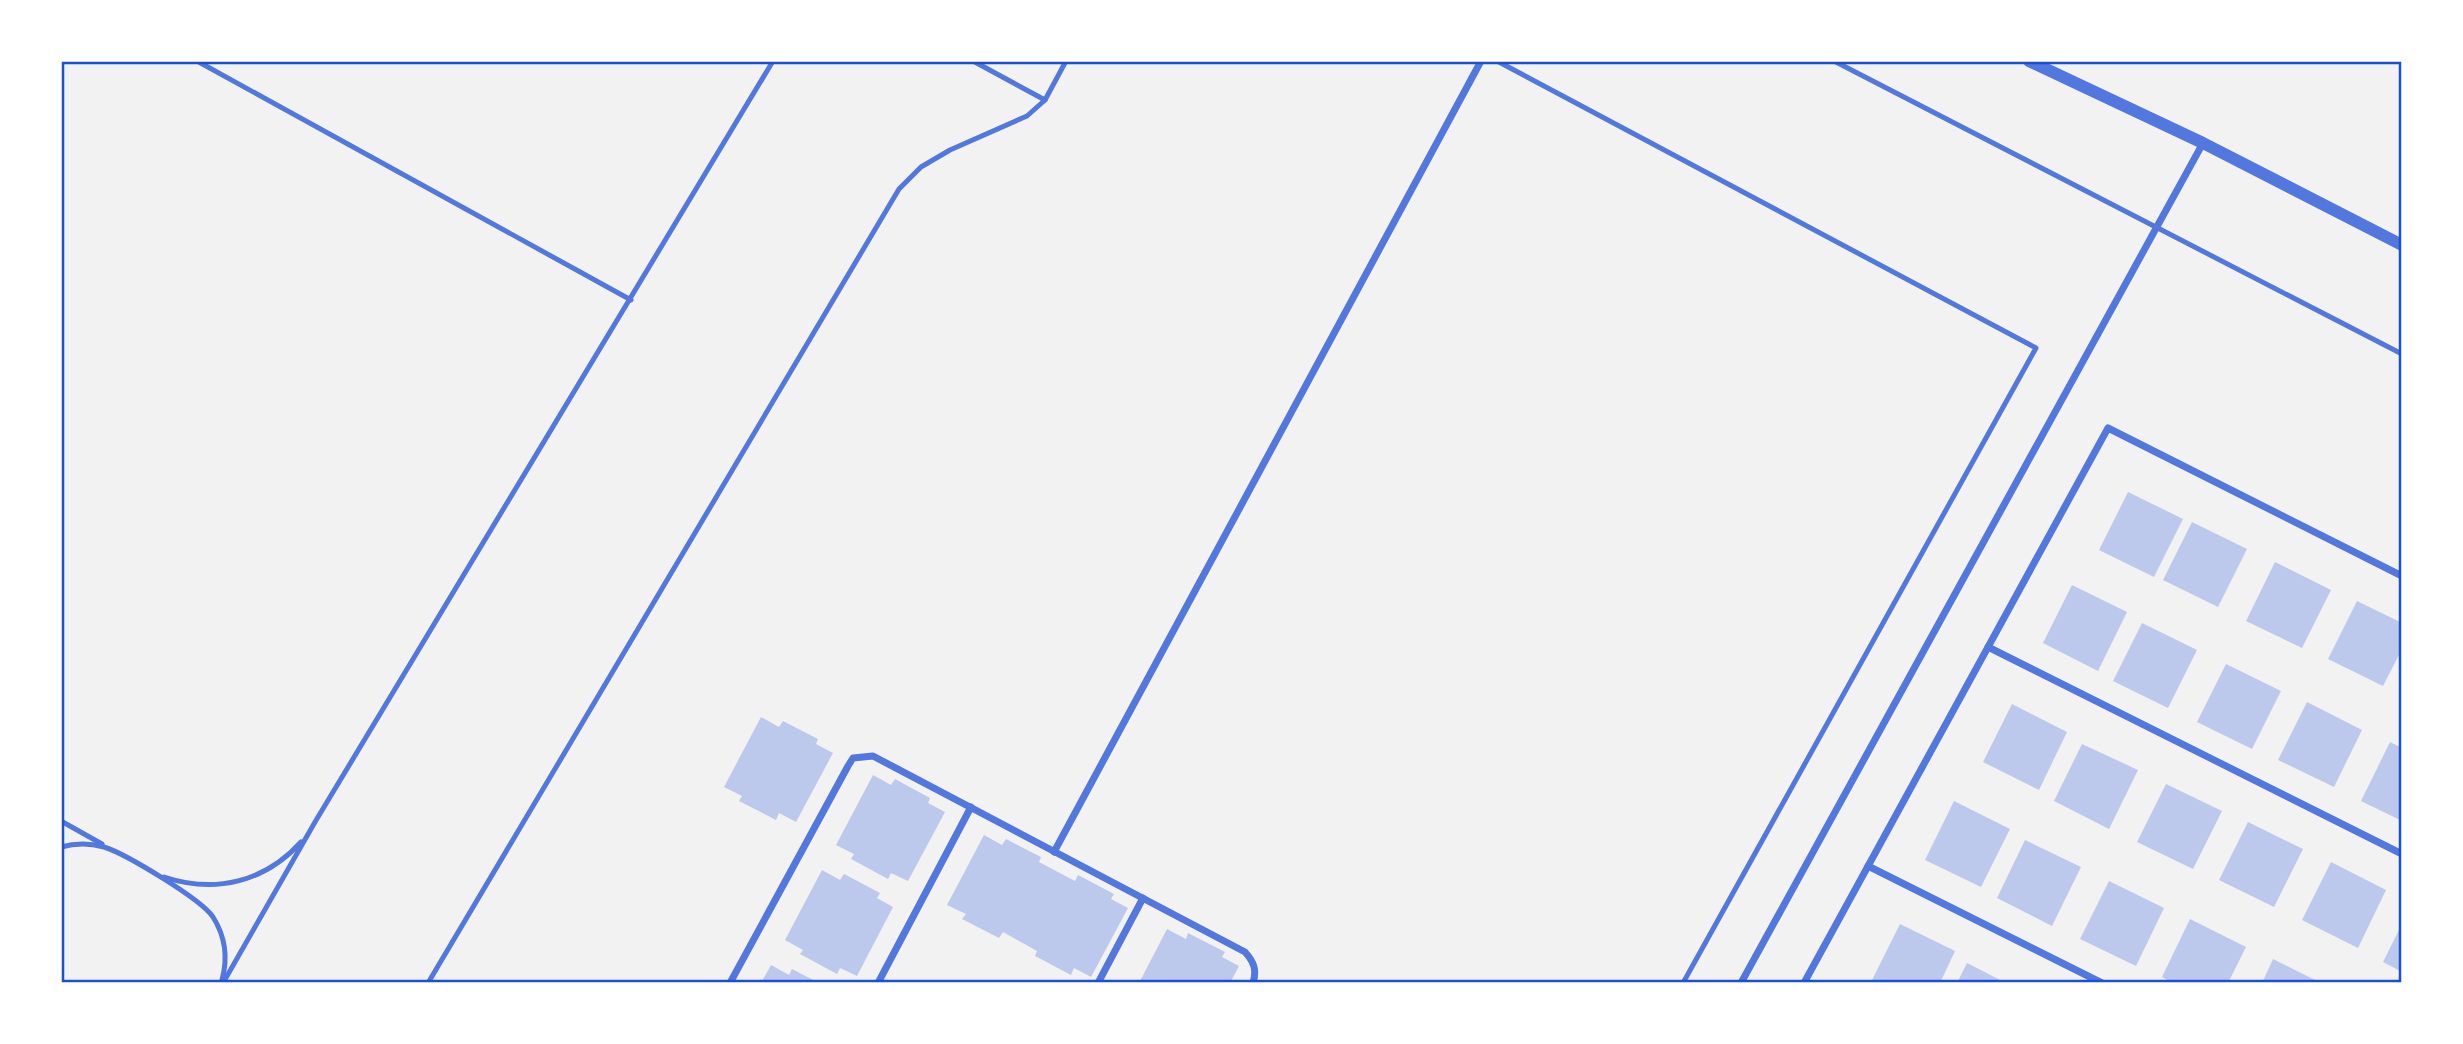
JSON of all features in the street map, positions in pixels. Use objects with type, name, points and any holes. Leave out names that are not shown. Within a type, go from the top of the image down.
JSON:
[{"type":"street","points":[[1054,852],[1481,61]]},
{"type":"street","points":[[2029,61],[2203,143],[2402,245]]},
{"type":"street","points":[[1741,983],[2203,143]]},
{"type":"street","points":[[1804,983],[2108,428],[2402,576]]},
{"type":"street","points":[[1988,647],[2402,854]]},
{"type":"street","points":[[730,983],[853,758],[873,755],[1245,952],[1255,969],[1253,983]]},
{"type":"street","points":[[878,983],[971,807]]},
{"type":"street","points":[[1868,866],[2102,983]]},
{"type":"street","points":[[1098,983],[1143,898]]},
{"type":"lane","points":[[197,61],[631,300]]},
{"type":"lane","points":[[222,983],[315,822],[773,61]]},
{"type":"lane","points":[[973,61],[1045,100]]},
{"type":"lane","points":[[428,983],[899,189],[921,167],[950,150],[1027,116],[1045,100],[1066,61]]},
{"type":"lane","points":[[1497,61],[2036,348],[1683,983]]},
{"type":"lane","points":[[1834,61],[2402,354]]},
{"type":"lane","points":[[61,821],[195,899],[212,916],[225,950],[222,983]]},
{"type":"lane","points":[[149,871],[200,886],[240,881],[259,875],[291,853],[315,822]]},
{"type":"lane","points":[[61,847],[95,845],[117,852]]},
{"type":"building","points":[[2128,492],[2183,519],[2154,577],[2099,550]]},
{"type":"building","points":[[2192,522],[2247,549],[2218,607],[2163,580]]},
{"type":"building","points":[[2275,562],[2331,590],[2302,648],[2246,621]]},
{"type":"building","points":[[2072,585],[2127,612],[2098,671],[2043,643]]},
{"type":"building","points":[[2357,601],[2402,623],[2402,649],[2383,686],[2328,659]]},
{"type":"building","points":[[2142,623],[2197,650],[2168,708],[2113,681]]},
{"type":"building","points":[[2226,664],[2281,691],[2252,749],[2197,722]]},
{"type":"building","points":[[2307,702],[2362,730],[2334,787],[2278,760]]},
{"type":"building","points":[[2012,704],[2067,732],[2039,790],[1983,762]]},
{"type":"building","points":[[761,717],[779,727],[783,721],[818,739],[816,744],[833,753],[796,822],[779,813],[776,820],[739,801],[742,796],[724,787]]},
{"type":"building","points":[[2390,742],[2402,748],[2402,821],[2361,801]]},
{"type":"building","points":[[2082,744],[2138,770],[2109,829],[2054,801]]},
{"type":"building","points":[[873,775],[891,785],[895,779],[930,798],[928,803],[945,812],[908,881],[891,873],[888,879],[851,859],[854,854],[836,845]]},
{"type":"building","points":[[2166,784],[2222,811],[2193,869],[2137,842]]},
{"type":"building","points":[[1954,801],[2010,829],[1981,887],[1925,860]]},
{"type":"building","points":[[2248,822],[2303,849],[2274,907],[2219,880]]},
{"type":"building","points":[[984,835],[1002,845],[1006,839],[1041,857],[1039,862],[1075,881],[1078,875],[1114,894],[1111,899],[1128,908],[1091,977],[1074,968],[1071,975],[1035,956],[1037,951],[1003,932],[999,938],[962,919],[966,914],[947,905]]},
{"type":"building","points":[[2025,840],[2081,867],[2052,926],[1997,898]]},
{"type":"building","points":[[2331,862],[2386,890],[2358,948],[2302,920]]},
{"type":"building","points":[[822,870],[840,880],[844,874],[880,893],[877,898],[893,907],[857,976],[840,968],[837,974],[800,954],[803,950],[785,940]]},
{"type":"building","points":[[2109,881],[2164,908],[2136,966],[2080,939]]},
{"type":"building","points":[[2190,919],[2246,947],[2228,983],[2173,983],[2162,977]]},
{"type":"building","points":[[1900,924],[1955,951],[1940,983],[1871,982]]},
{"type":"building","points":[[2402,924],[2402,972],[2383,962]]},
{"type":"building","points":[[1167,929],[1186,939],[1188,933],[1225,952],[1222,957],[1239,966],[1230,983],[1139,983]]},
{"type":"building","points":[[2273,959],[2321,983],[2262,983]]},
{"type":"building","points":[[1967,963],[2006,983],[1957,983]]},
{"type":"building","points":[[771,965],[789,975],[792,969],[819,983],[761,983]]}]
